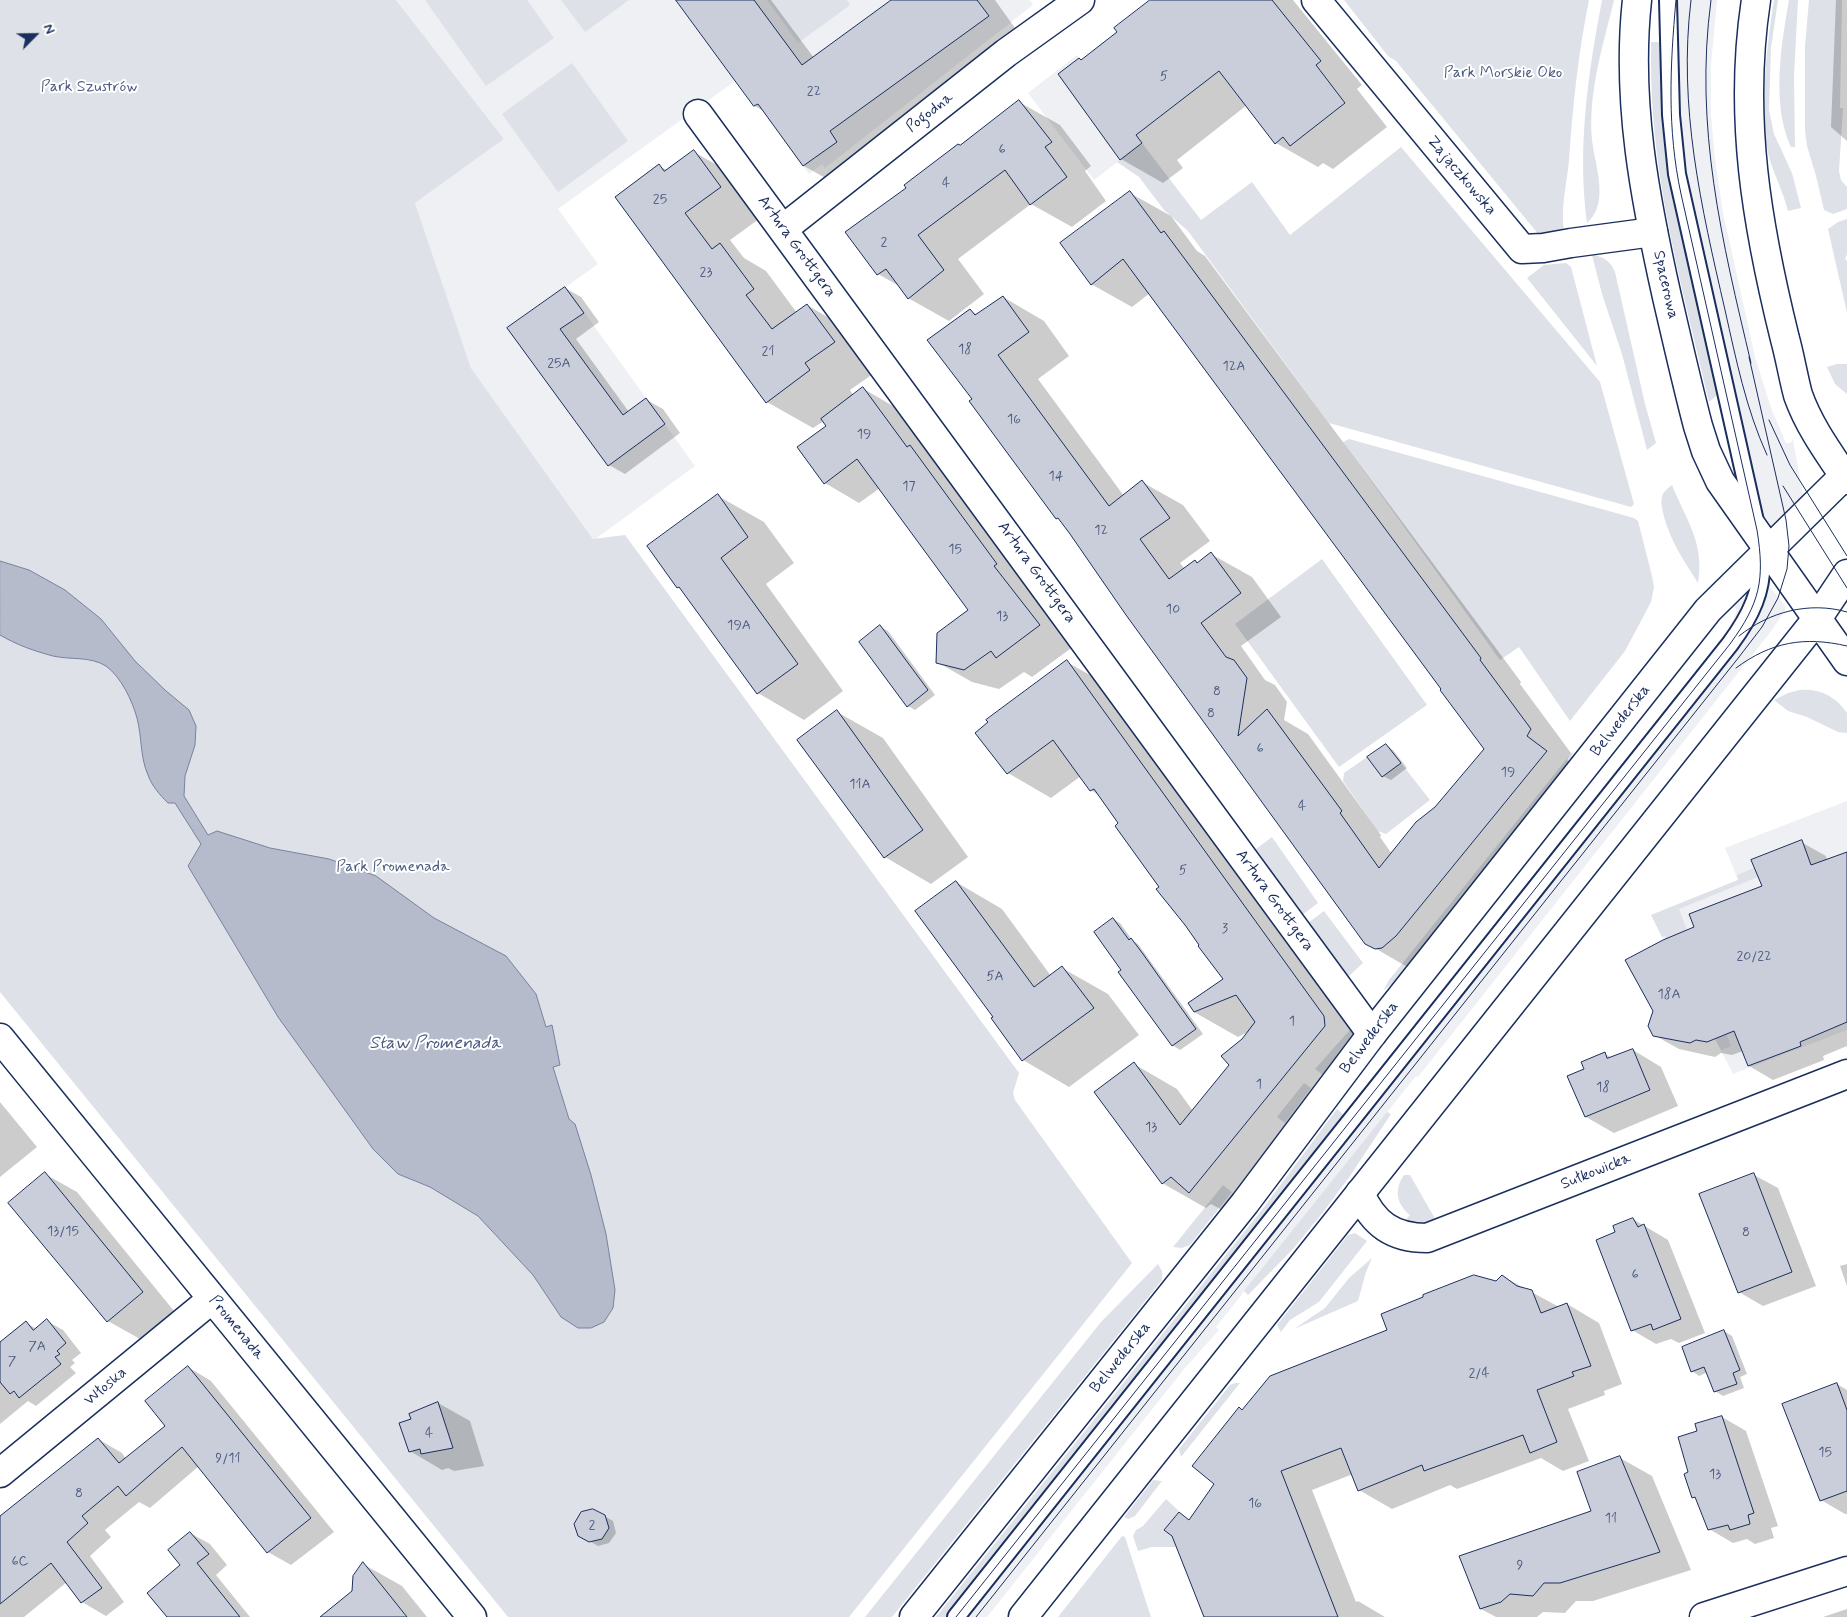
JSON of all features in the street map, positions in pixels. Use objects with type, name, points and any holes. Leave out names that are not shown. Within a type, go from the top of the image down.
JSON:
[{"type":"main road","name":"Pogodna","points":[[783,229],[1006,53],[1080,0]]},
{"type":"main road","name":"Zajączkowska","points":[[1316,0],[1522,249],[1543,248],[1653,232]]},
{"type":"main road","name":"Spacerowa","points":[[1637,0],[1634,44],[1634,102],[1641,161],[1653,232],[1691,399],[1706,451],[1720,481],[1763,548],[1847,661]]},
{"type":"main road","points":[[1756,0],[1750,61],[1748,114],[1753,179],[1760,227],[1798,395],[1817,435],[1846,478]]},
{"type":"main road","name":"Artura Grottgera","points":[[698,114],[1372,1034]]},
{"type":"main road","name":"Belwederska","points":[[914,1617],[1245,1203],[1372,1034],[1708,610],[1763,548],[1846,478]]},
{"type":"main road","points":[[1023,1617],[1817,619],[1847,574]]},
{"type":"main road","name":"Promenada","points":[[0,1038],[472,1617]]},
{"type":"main road","name":"Sułkowicka","points":[[1360,1193],[1369,1213],[1380,1223],[1410,1237],[1427,1238],[1847,1074]]},
{"type":"main road","name":"Włoska","points":[[0,1474],[212,1298]]},
{"type":"main road","points":[[1704,1617],[1847,1571]]},
{"type":"lane","points":[[956,1617],[1730,644],[1747,619],[1755,602],[1760,583],[1763,548],[1677,174],[1671,115],[1668,0]]},
{"type":"shaded area","points":[[396,0],[1030,0],[1033,5],[825,168],[822,164],[809,174],[758,104],[754,106],[735,81],[558,209],[598,264],[566,287],[695,466],[594,540],[471,368],[415,203],[504,139]]},
{"type":"shaded area","points":[[1668,0],[1717,0],[1711,65],[1711,115],[1723,213],[1755,357],[1771,408],[1786,443],[1791,443],[1793,439],[1803,497],[1771,528],[1734,478],[1737,476],[1668,170],[1663,118],[1661,42],[1665,43]]},
{"type":"shaded area","points":[[1077,55],[1142,143],[1094,180],[1028,93]]},
{"type":"shaded area","points":[[1767,584],[1785,605],[1786,609],[1772,630],[1418,1077],[1416,1076],[1216,1327],[1219,1330],[1185,1368],[987,1617],[946,1617],[1722,643],[1737,611],[1735,607],[1730,608],[1752,591]]},
{"type":"shaded area","points":[[1847,801],[1847,1030],[1733,1074],[1651,915],[1738,880],[1725,848]]},
{"type":"green space","name":"Park Promenada","points":[[0,0],[396,0],[504,139],[415,203],[471,368],[593,539],[625,535],[1019,1073],[1013,1093],[1015,1100],[1132,1263],[849,1617],[508,1617],[0,992]]},
{"type":"green space","points":[[425,0],[527,0],[554,38],[486,86]]},
{"type":"green space","points":[[561,0],[629,0],[585,32]]},
{"type":"green space","points":[[767,0],[847,0],[850,5],[798,43]]},
{"type":"green space","name":"Park Morskie Oko","points":[[1344,0],[1589,0],[1574,99],[1563,205],[1564,232],[1539,235],[1396,61],[1388,56]]},
{"type":"green space","points":[[1602,0],[1614,0],[1594,87],[1591,122],[1592,140],[1598,172],[1599,195],[1594,215],[1587,223],[1583,167],[1584,139],[1588,83]]},
{"type":"green space","points":[[1774,0],[1778,0],[1771,48],[1769,110],[1774,134],[1792,173],[1801,208],[1788,211],[1770,160],[1765,136],[1765,77]]},
{"type":"green space","points":[[1789,0],[1798,0],[1794,76],[1795,147],[1791,147],[1785,130],[1779,94],[1783,36]]},
{"type":"green space","points":[[1809,0],[1842,0],[1840,108],[1843,108],[1839,171],[1841,180],[1847,187],[1847,209],[1833,214],[1824,210],[1807,146],[1805,131],[1805,46]]},
{"type":"green space","points":[[1651,42],[1661,42],[1663,118],[1668,170],[1719,394],[1709,402],[1675,259],[1662,187],[1653,114]]},
{"type":"green space","points":[[572,63],[628,141],[558,192],[502,114]]},
{"type":"green space","points":[[1142,143],[1201,220],[1252,182],[1290,235],[1401,147],[1600,382],[1634,504],[1631,507],[1329,423],[1188,231],[1164,210],[1139,177],[1117,162]]},
{"type":"green space","points":[[1847,219],[1847,254],[1845,259],[1847,261],[1847,313],[1828,229],[1838,222]]},
{"type":"green space","points":[[1592,255],[1606,260],[1615,272],[1645,404],[1656,443],[1647,450],[1622,354],[1602,294]]},
{"type":"green space","points":[[1566,263],[1571,267],[1597,366],[1527,278],[1544,265]]},
{"type":"green space","points":[[1847,364],[1847,394],[1835,384],[1827,367]]},
{"type":"green space","points":[[1349,439],[1634,518],[1638,521],[1654,587],[1651,602],[1625,651],[1570,721],[1519,647],[1500,660],[1343,442]]},
{"type":"green space","points":[[1672,485],[1697,544],[1699,556],[1698,583],[1674,543],[1664,517],[1661,505],[1662,497],[1664,492]]},
{"type":"green space","points":[[1322,559],[1427,705],[1339,767],[1235,624]]},
{"type":"green space","points":[[1799,690],[1820,692],[1838,702],[1847,713],[1847,733],[1838,732],[1807,717],[1788,711],[1774,700]]},
{"type":"green space","points":[[1573,751],[1571,761],[1395,981],[1383,991],[1389,980]]},
{"type":"green space","points":[[1367,757],[1382,777],[1401,763],[1430,800],[1386,834],[1378,831],[1343,781],[1344,773]]},
{"type":"green space","points":[[1272,837],[1318,903],[1302,915],[1256,849]]},
{"type":"green space","points":[[1754,868],[1758,877],[1679,909],[1731,1046],[1721,1050],[1674,958],[1676,957],[1665,936],[1662,937],[1651,915],[1738,880],[1737,875]]},
{"type":"green space","points":[[1324,911],[1363,963],[1349,976],[1336,962],[1308,923]]},
{"type":"green space","points":[[1356,1023],[1360,1026],[1323,1075],[1315,1069]]},
{"type":"green space","points":[[1389,1060],[946,1617],[936,1617],[1261,1211],[1337,1109],[1344,1115]]},
{"type":"green space","points":[[1304,1083],[1311,1088],[1285,1123],[1277,1117]]},
{"type":"green space","points":[[1387,1112],[1391,1114],[1350,1176],[1324,1211],[1293,1249],[1248,1295],[1244,1291]]},
{"type":"green space","points":[[1404,1175],[1410,1175],[1438,1224],[1433,1226],[1404,1222],[1410,1215],[1399,1201],[1398,1191]]},
{"type":"green space","points":[[1223,1185],[1232,1192],[1190,1245],[1182,1248],[1173,1247]]},
{"type":"green space","points":[[1355,1233],[1367,1241],[1319,1302],[1290,1320],[1281,1332],[1277,1325],[1348,1235]]},
{"type":"green space","points":[[1372,1258],[1358,1301],[1294,1329],[1325,1308],[1349,1278]]},
{"type":"green space","points":[[1158,1264],[1162,1271],[1162,1280],[892,1617],[865,1617],[1101,1322]]},
{"type":"green space","points":[[1240,1383],[1181,1457],[1179,1449],[1230,1385]]},
{"type":"green space","points":[[1153,1480],[1162,1481],[1135,1516],[1128,1519],[1124,1517]]},
{"type":"green space","points":[[1166,1499],[1179,1511],[1164,1530],[1203,1536],[1176,1547],[1152,1547],[1138,1551],[1133,1536],[1136,1530],[1143,1526]]},
{"type":"green space","points":[[1122,1536],[1125,1537],[1151,1617],[1058,1617]]},
{"type":"water","name":"Staw Promenada","points":[[0,561],[29,570],[65,590],[101,619],[135,661],[189,710],[196,726],[195,745],[185,776],[184,796],[208,835],[217,831],[270,848],[329,859],[376,876],[434,918],[506,956],[536,994],[546,1027],[552,1025],[560,1065],[553,1067],[569,1119],[575,1124],[591,1175],[606,1234],[615,1290],[613,1308],[604,1322],[591,1328],[578,1328],[561,1317],[533,1275],[478,1216],[430,1187],[398,1174],[373,1149],[278,1017],[188,866],[201,844],[175,803],[168,803],[156,790],[150,779],[145,768],[137,718],[129,697],[116,676],[100,663],[87,659],[46,654],[19,645],[0,635]]},
{"type":"building","points":[[676,0],[754,0],[802,65],[891,0],[977,0],[989,16],[830,131],[837,142],[803,166],[758,104],[754,106]]},
{"type":"building","points":[[1150,0],[1272,0],[1321,61],[1316,65],[1345,103],[1290,146],[1283,137],[1275,144],[1219,71],[1136,135],[1142,143],[1120,160],[1058,74],[1079,58],[1081,60],[1117,32],[1114,28]]},
{"type":"building","points":[[1019,100],[1052,142],[1045,147],[1067,177],[1030,205],[1005,170],[918,235],[944,270],[908,299],[886,269],[877,275],[845,232],[906,188],[904,185],[958,144],[960,145]]},
{"type":"building","points":[[694,150],[721,187],[685,213],[712,249],[720,243],[754,289],[746,295],[772,329],[807,304],[835,342],[805,363],[810,370],[766,403],[615,197],[659,164],[664,171]]},
{"type":"building","points":[[1130,191],[1161,233],[1164,231],[1481,658],[1480,660],[1531,729],[1527,736],[1547,751],[1396,936],[1382,948],[1375,949],[1365,944],[1126,615],[1070,534],[1058,518],[1056,519],[969,401],[972,399],[927,340],[970,309],[975,315],[1003,296],[1029,332],[998,355],[1109,506],[1142,480],[1170,518],[1140,539],[1169,579],[1195,560],[1197,563],[1211,552],[1241,593],[1201,623],[1226,657],[1234,660],[1247,678],[1238,736],[1267,709],[1342,811],[1340,813],[1379,868],[1416,822],[1435,807],[1484,749],[1123,259],[1091,285],[1060,243]]},
{"type":"building","points":[[565,287],[584,313],[560,329],[623,415],[646,398],[665,424],[608,466],[507,328]]},
{"type":"building","points":[[863,387],[907,447],[910,445],[997,564],[994,566],[1040,625],[996,658],[991,651],[964,670],[936,663],[937,633],[968,610],[857,459],[824,484],[797,447],[826,426],[821,419]]},
{"type":"building","points":[[718,494],[748,537],[721,558],[798,664],[757,694],[647,546]]},
{"type":"building","points":[[880,625],[928,690],[907,707],[859,642]]},
{"type":"building","points":[[1067,660],[1324,1016],[1325,1026],[1189,1193],[1171,1177],[1162,1184],[1094,1092],[1134,1062],[1180,1125],[1229,1065],[1221,1056],[1242,1039],[1255,1022],[1236,995],[1194,1012],[1188,1003],[1223,979],[1185,925],[1156,889],[1159,887],[1115,826],[1118,823],[1094,789],[1090,791],[1053,740],[1007,774],[975,733],[988,722],[986,720]]},
{"type":"building","points":[[837,710],[923,830],[884,858],[797,740]]},
{"type":"building","points":[[1386,744],[1401,763],[1382,777],[1367,757]]},
{"type":"building","points":[[1802,840],[1811,865],[1847,852],[1847,1022],[1800,1042],[1801,1046],[1748,1066],[1734,1031],[1707,1042],[1696,1040],[1690,1043],[1653,1036],[1648,1026],[1653,1011],[1625,960],[1663,940],[1694,927],[1689,914],[1762,886],[1751,860]]},
{"type":"building","points":[[956,881],[1034,987],[1062,966],[1094,1008],[1022,1061],[991,1018],[993,1017],[915,911]]},
{"type":"building","points":[[1113,918],[1129,940],[1131,938],[1143,954],[1196,1029],[1172,1046],[1118,972],[1121,970],[1094,932]]},
{"type":"building","points":[[1633,1049],[1650,1090],[1585,1117],[1567,1076],[1584,1069],[1581,1062],[1605,1052],[1607,1058]]},
{"type":"building","points":[[45,1172],[143,1292],[107,1322],[8,1203]]},
{"type":"building","points":[[1754,1173],[1792,1272],[1738,1293],[1699,1194]]},
{"type":"building","points":[[1633,1218],[1638,1227],[1644,1224],[1681,1319],[1653,1330],[1651,1324],[1631,1331],[1596,1240],[1615,1232],[1613,1226]]},
{"type":"building","points":[[1474,1275],[1496,1281],[1502,1275],[1517,1286],[1532,1290],[1541,1313],[1567,1303],[1591,1366],[1572,1372],[1574,1376],[1537,1390],[1557,1442],[1530,1453],[1523,1435],[1424,1471],[1422,1465],[1358,1491],[1341,1448],[1281,1471],[1338,1617],[1204,1617],[1172,1536],[1164,1530],[1179,1512],[1189,1520],[1214,1484],[1192,1466],[1239,1407],[1242,1410],[1270,1376],[1387,1330],[1381,1314]]},
{"type":"building","points":[[47,1319],[66,1343],[57,1351],[60,1354],[55,1357],[61,1364],[19,1398],[14,1391],[10,1394],[0,1382],[0,1342],[26,1321],[33,1330]]},
{"type":"building","points":[[1724,1330],[1740,1370],[1733,1373],[1737,1384],[1714,1392],[1704,1367],[1691,1372],[1682,1347]]},
{"type":"building","points":[[188,1366],[311,1518],[267,1553],[182,1447],[126,1496],[118,1486],[82,1516],[88,1523],[67,1542],[102,1588],[81,1603],[51,1563],[0,1604],[0,1516],[98,1438],[119,1463],[165,1426],[145,1401]]},
{"type":"building","points":[[1837,1383],[1847,1410],[1847,1491],[1820,1501],[1782,1404]]},
{"type":"building","points":[[438,1402],[453,1448],[421,1454],[420,1449],[409,1452],[399,1423],[411,1419],[409,1414]]},
{"type":"building","points":[[1722,1416],[1754,1513],[1748,1515],[1750,1524],[1730,1530],[1728,1525],[1708,1530],[1695,1497],[1692,1498],[1684,1474],[1688,1472],[1678,1437],[1697,1431],[1695,1424]]},
{"type":"building","points":[[1620,1456],[1660,1552],[1560,1583],[1544,1583],[1533,1596],[1510,1594],[1501,1602],[1480,1609],[1459,1556],[1591,1511],[1577,1472]]},
{"type":"building","points":[[593,1509],[605,1515],[609,1528],[602,1539],[589,1542],[578,1536],[574,1524],[581,1512]]},
{"type":"building","points":[[190,1532],[209,1554],[197,1563],[240,1617],[167,1617],[147,1593],[180,1565],[168,1550]]},
{"type":"building","points":[[363,1562],[407,1617],[320,1617],[352,1591],[353,1576]]},
{"type":"tram line","points":[[956,1617],[1730,644],[1754,603],[1760,577],[1757,530],[1681,194],[1673,146],[1671,73],[1676,0]]},
{"type":"tram line","points":[[1691,0],[1687,79],[1694,156],[1700,194],[1742,384],[1753,420],[1767,455]]},
{"type":"tram line","points":[[1711,0],[1706,93],[1709,138],[1721,228],[1751,363]]},
{"type":"tram line","points":[[976,1617],[1762,627],[1778,598],[1787,569],[1789,546],[1786,520],[1749,357]]},
{"type":"tram line","points":[[1769,420],[1790,465],[1847,556]]},
{"type":"tram line","points":[[1783,486],[1847,588]]},
{"type":"tram line","points":[[1739,636],[1763,621],[1790,611],[1818,608],[1847,612]]},
{"type":"tram line","points":[[1736,668],[1762,652],[1788,644],[1816,642],[1847,646]]},
{"type":"park label","name":"Park Szustrów","points":[[89,88]]}]
